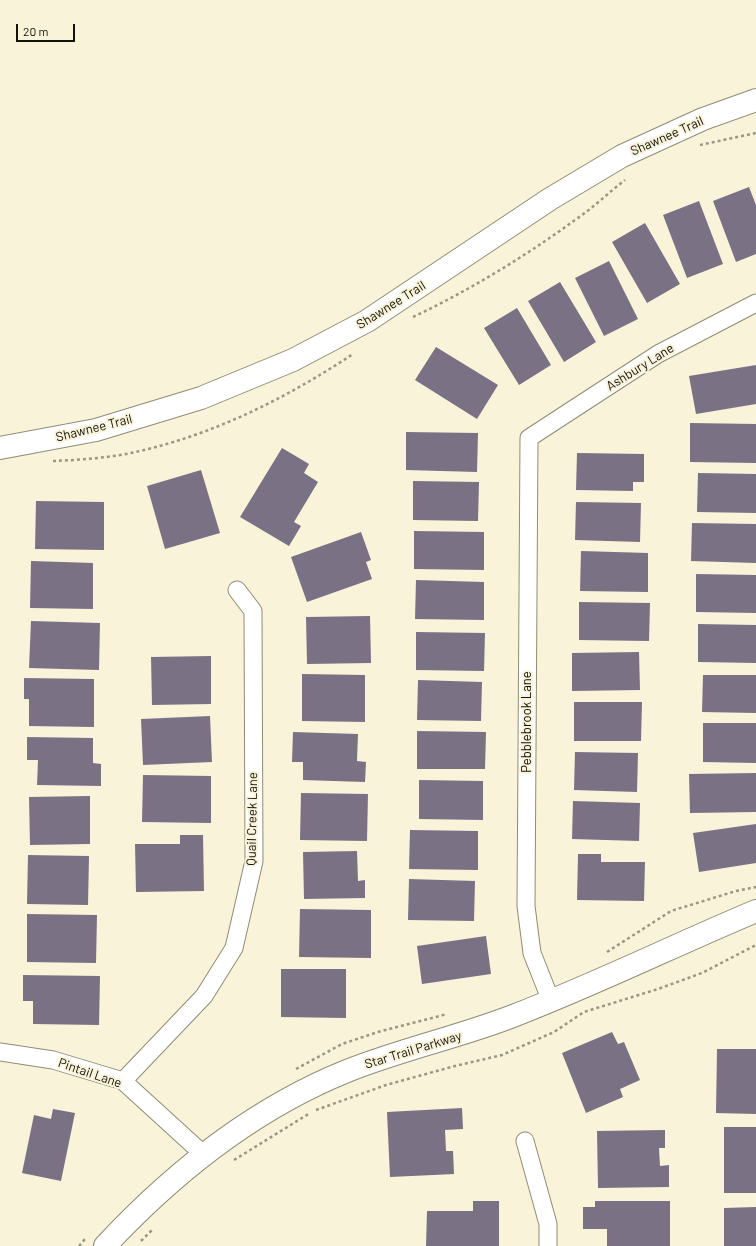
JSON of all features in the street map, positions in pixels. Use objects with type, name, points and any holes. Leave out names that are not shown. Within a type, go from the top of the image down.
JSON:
[{"type":"street","name":"Shawnee Trail","points":[[0,448],[96,430],[201,398],[293,360],[367,321],[550,199],[622,156],[703,119],[756,100]]},
{"type":"street","name":"Ashbury Lane","points":[[529,438],[658,354],[756,303]]},
{"type":"street","name":"Pebblebrook Lane","points":[[529,438],[526,906],[532,953],[551,1001]]},
{"type":"street","name":"Quail Creek Lane","points":[[123,1082],[204,996],[234,948],[254,861],[253,611],[237,590]]},
{"type":"street","name":"Star Trail Parkway","points":[[105,1246],[140,1210],[203,1154],[235,1131],[267,1111],[305,1091],[386,1056],[465,1033],[551,1001],[756,911]]},
{"type":"street","name":"Pintail Lane","points":[[0,1052],[53,1060],[123,1082],[203,1154]]},
{"type":"street","points":[[525,1141],[548,1224],[548,1246]]},
{"type":"path","points":[[229,1164],[315,1110],[386,1085],[502,1055],[554,1032],[584,1012],[658,989],[702,973],[756,945]]},
{"type":"path","points":[[137,1246],[159,1224]]},
{"type":"building","points":[[749,187],[756,205],[756,254],[736,262],[713,201]]},
{"type":"building","points":[[699,201],[723,264],[687,278],[663,215]]},
{"type":"building","points":[[645,223],[680,284],[647,303],[612,242]]},
{"type":"building","points":[[609,261],[638,319],[604,336],[575,278]]},
{"type":"building","points":[[560,282],[596,342],[564,362],[528,301]]},
{"type":"building","points":[[517,308],[551,365],[519,385],[484,328]]},
{"type":"building","points":[[436,347],[498,385],[477,419],[415,380]]},
{"type":"building","points":[[756,365],[756,404],[696,414],[689,376]]},
{"type":"building","points":[[690,423],[756,424],[756,463],[690,462]]},
{"type":"building","points":[[406,432],[478,433],[477,472],[406,470]]},
{"type":"building","points":[[282,448],[309,464],[304,473],[318,482],[294,522],[301,526],[289,546],[240,517]]},
{"type":"building","points":[[577,453],[644,454],[644,482],[633,482],[633,491],[576,490]]},
{"type":"building","points":[[201,470],[220,533],[165,549],[147,486]]},
{"type":"building","points":[[698,473],[756,474],[756,513],[697,512]]},
{"type":"building","points":[[413,481],[479,482],[478,521],[413,520]]},
{"type":"building","points":[[36,501],[104,502],[104,550],[35,549]]},
{"type":"building","points":[[576,502],[641,503],[640,542],[575,540]]},
{"type":"building","points":[[692,523],[756,524],[756,563],[691,561]]},
{"type":"building","points":[[414,531],[484,532],[484,570],[414,569]]},
{"type":"building","points":[[361,532],[371,560],[366,562],[372,579],[307,602],[291,557]]},
{"type":"building","points":[[581,551],[648,553],[648,592],[580,591]]},
{"type":"building","points":[[31,561],[93,563],[93,609],[30,608]]},
{"type":"building","points":[[696,574],[756,575],[756,613],[696,612]]},
{"type":"building","points":[[416,580],[484,582],[484,620],[415,619]]},
{"type":"building","points":[[579,602],[650,603],[649,641],[579,640]]},
{"type":"building","points":[[370,616],[371,663],[307,664],[306,617]]},
{"type":"building","points":[[31,621],[100,623],[99,670],[29,668]]},
{"type":"building","points":[[698,624],[756,625],[756,663],[698,662]]},
{"type":"building","points":[[416,632],[485,633],[484,671],[416,670]]},
{"type":"building","points":[[639,652],[640,690],[572,691],[572,653]]},
{"type":"building","points":[[211,656],[211,704],[152,705],[151,657]]},
{"type":"building","points":[[302,674],[365,675],[365,722],[302,721]]},
{"type":"building","points":[[703,675],[756,675],[756,713],[702,712]]},
{"type":"building","points":[[24,678],[94,679],[94,727],[29,726],[29,699],[24,699]]},
{"type":"building","points":[[418,680],[482,682],[481,721],[417,720]]},
{"type":"building","points":[[574,702],[642,702],[641,741],[574,741]]},
{"type":"building","points":[[210,716],[212,762],[143,765],[141,719]]},
{"type":"building","points":[[703,723],[756,723],[756,763],[703,762]]},
{"type":"building","points":[[417,731],[486,732],[485,769],[417,769]]},
{"type":"building","points":[[293,732],[358,734],[357,761],[366,762],[365,782],[303,780],[303,762],[292,762]]},
{"type":"building","points":[[27,737],[93,738],[93,763],[101,764],[101,786],[37,785],[38,760],[27,760]]},
{"type":"building","points":[[575,752],[638,753],[637,792],[574,790]]},
{"type":"building","points":[[756,773],[756,812],[690,813],[689,774]]},
{"type":"building","points":[[143,775],[211,776],[211,823],[142,822]]},
{"type":"building","points":[[419,780],[483,781],[483,820],[419,819]]},
{"type":"building","points":[[301,793],[368,794],[367,841],[300,840]]},
{"type":"building","points":[[90,796],[90,844],[30,845],[29,797]]},
{"type":"building","points":[[573,801],[640,803],[639,841],[572,839]]},
{"type":"building","points":[[756,824],[756,863],[699,872],[693,833]]},
{"type":"building","points":[[410,830],[478,831],[478,870],[409,869]]},
{"type":"building","points":[[180,835],[203,835],[204,891],[136,892],[135,844],[180,844]]},
{"type":"building","points":[[357,851],[358,881],[365,880],[365,898],[304,899],[303,852]]},
{"type":"building","points":[[578,854],[601,854],[601,862],[645,862],[644,901],[577,900]]},
{"type":"building","points":[[28,855],[89,856],[88,905],[27,904]]},
{"type":"building","points":[[409,879],[475,881],[474,921],[408,920]]},
{"type":"building","points":[[300,909],[371,910],[371,958],[299,957]]},
{"type":"building","points":[[27,914],[97,915],[96,963],[27,962]]},
{"type":"building","points":[[486,936],[491,974],[422,984],[417,946]]},
{"type":"building","points":[[281,969],[346,969],[346,1018],[281,1017]]},
{"type":"building","points":[[23,975],[100,976],[99,1025],[33,1024],[33,1001],[23,1001]]},
{"type":"building","points":[[612,1032],[618,1044],[624,1042],[640,1080],[620,1089],[623,1097],[586,1113],[562,1053]]},
{"type":"building","points":[[717,1049],[756,1049],[756,1114],[716,1113]]},
{"type":"building","points":[[462,1108],[463,1129],[445,1130],[446,1151],[453,1151],[454,1174],[390,1177],[387,1112]]},
{"type":"building","points":[[53,1109],[75,1113],[61,1181],[22,1173],[34,1115],[51,1119]]},
{"type":"building","points":[[724,1127],[756,1127],[756,1193],[724,1193]]},
{"type":"building","points":[[665,1130],[665,1148],[659,1148],[660,1166],[669,1165],[669,1187],[598,1188],[597,1131]]},
{"type":"building","points":[[473,1201],[499,1201],[499,1246],[426,1246],[427,1211],[473,1211]]},
{"type":"building","points":[[595,1201],[670,1201],[670,1246],[607,1246],[607,1229],[583,1229],[583,1207],[595,1207]]},
{"type":"building","points":[[756,1207],[756,1246],[724,1246],[724,1208]]}]
